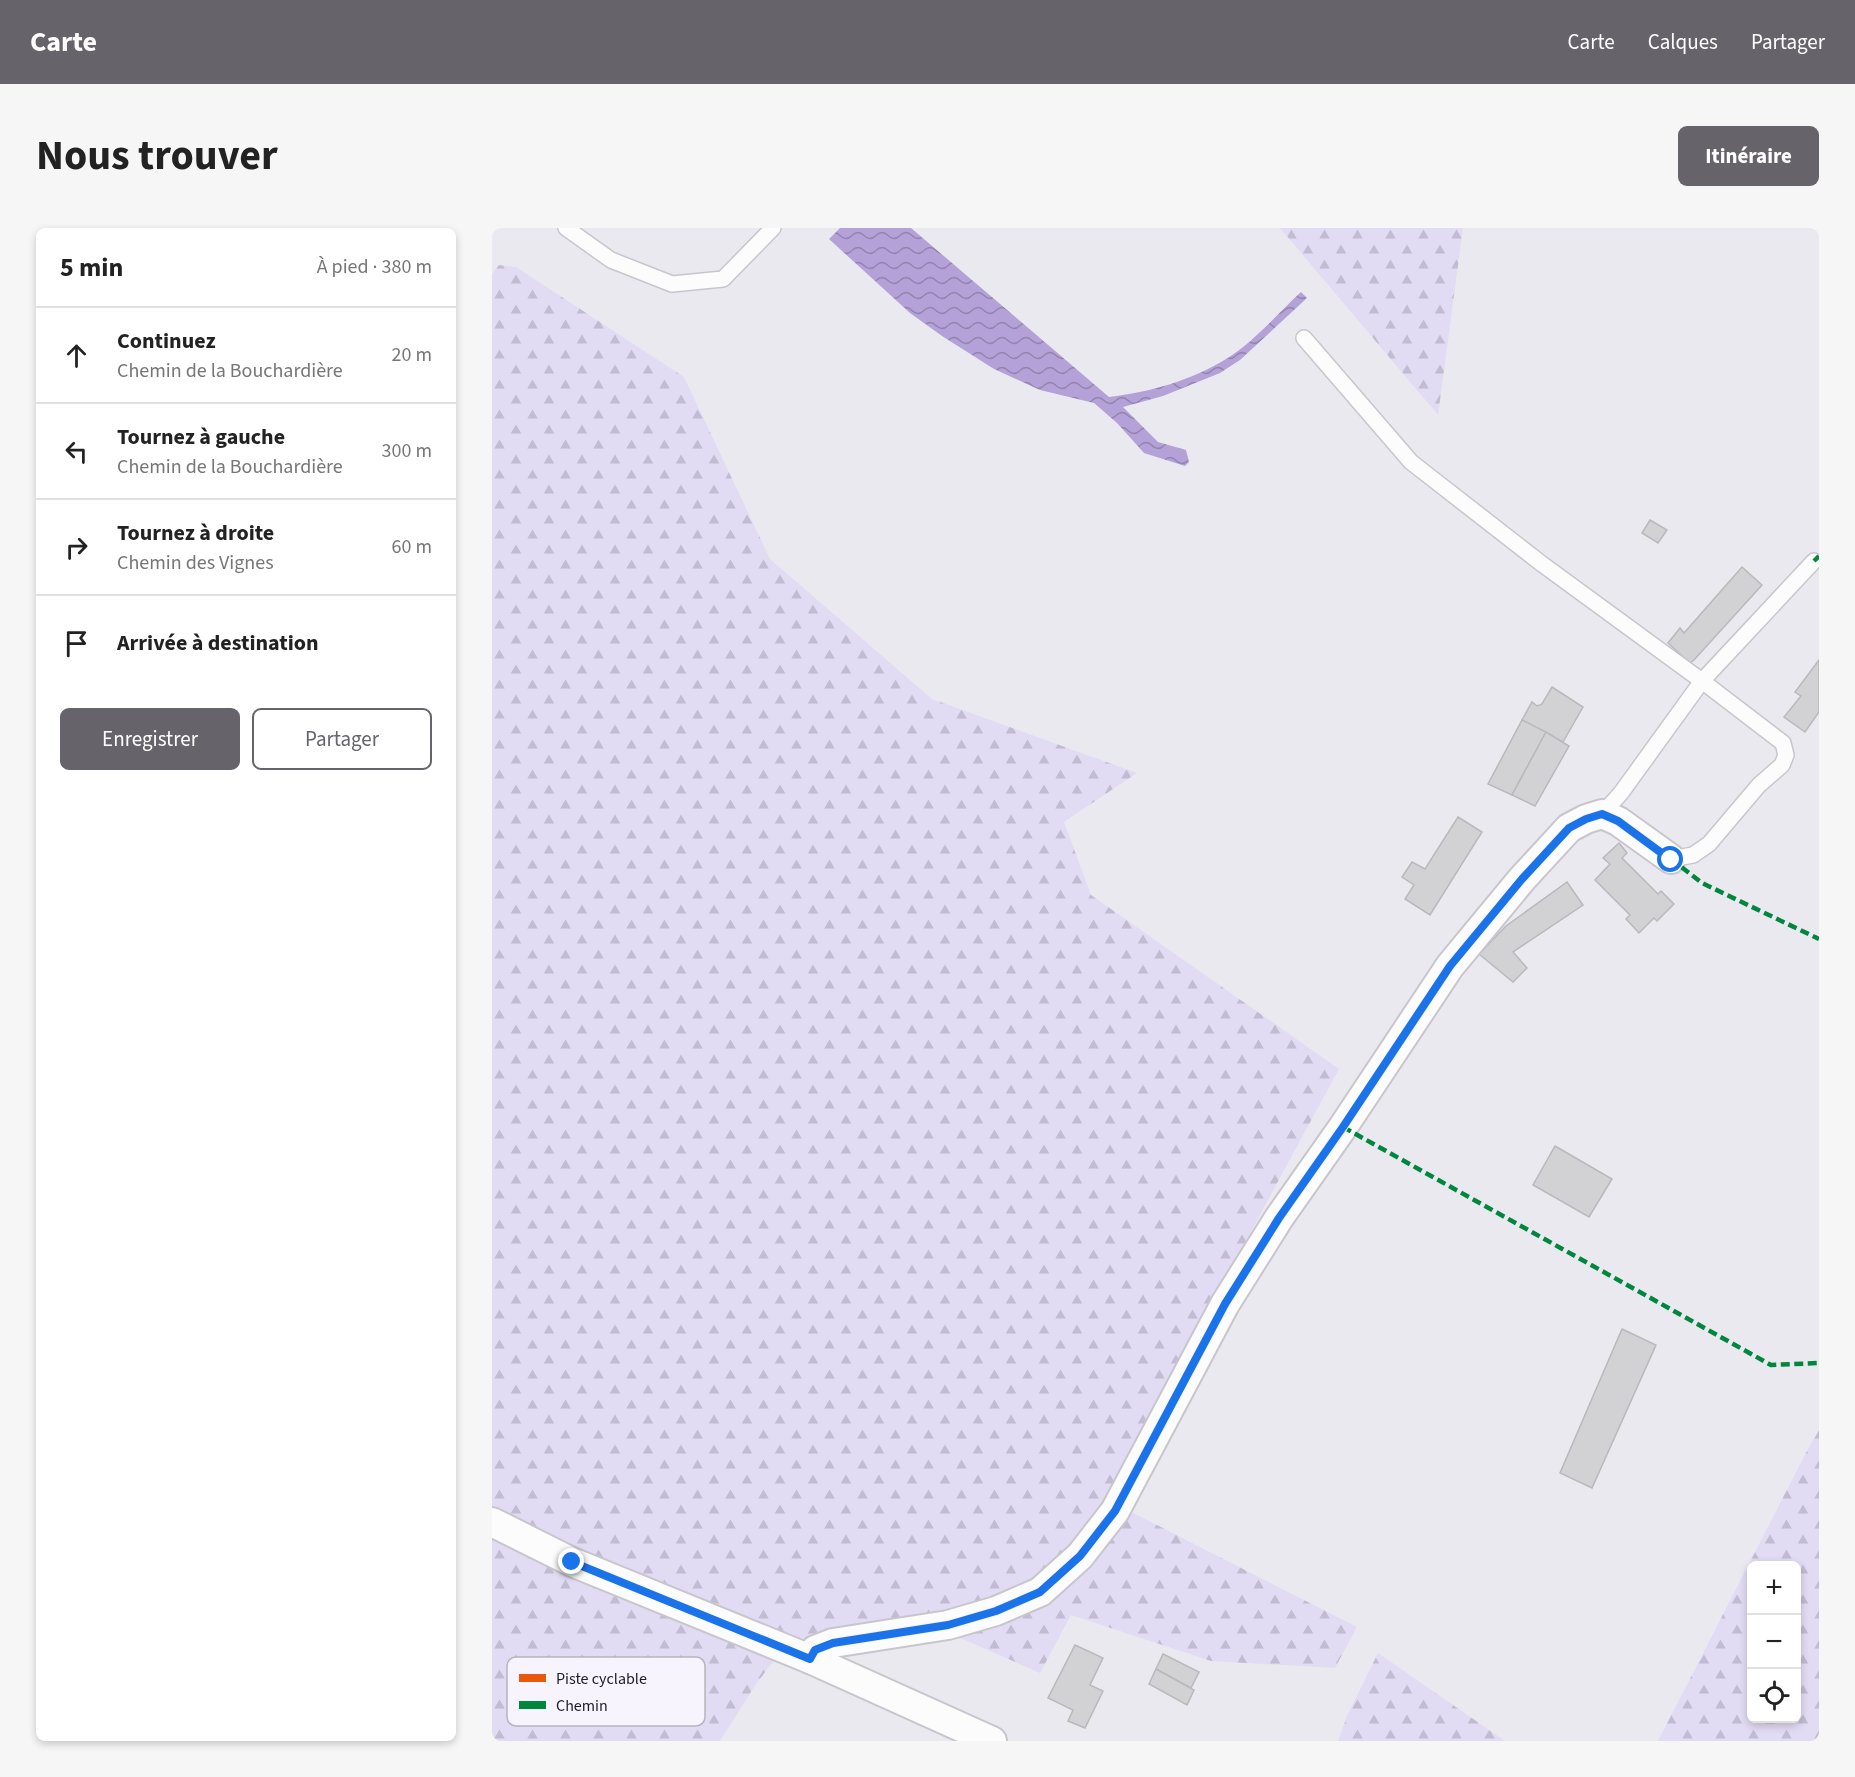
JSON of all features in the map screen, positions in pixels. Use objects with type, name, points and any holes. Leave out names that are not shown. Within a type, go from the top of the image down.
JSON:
[{"type":"street","points":[[810,1659],[815,1650],[833,1643],[948,1625],[996,1611],[1040,1592],[1080,1556],[1115,1511],[1225,1304],[1279,1218],[1343,1127],[1450,966],[1522,879],[1569,828],[1602,814],[1618,821],[1671,860]]},
{"type":"street","points":[[492,1522],[572,1562],[810,1659],[992,1741]]},
{"type":"lane","points":[[566,228],[610,260],[672,284],[723,279],[773,228]]},
{"type":"lane","points":[[1304,339],[1412,462],[1542,564],[1702,681],[1783,744],[1786,755],[1782,765],[1759,785],[1709,844],[1693,855],[1671,860]]},
{"type":"lane","points":[[1602,814],[1621,793],[1702,681],[1814,561]]},
{"type":"green space","points":[[1280,228],[1463,228],[1438,415]]},
{"type":"green space","points":[[499,265],[516,267],[684,377],[770,559],[932,699],[1137,773],[1064,822],[1091,895],[1339,1069],[1106,1499],[1357,1627],[1335,1668],[1211,1661],[1071,1615],[1040,1673],[910,1616],[790,1640],[756,1684],[720,1741],[492,1741],[492,274]]},
{"type":"green space","points":[[1819,1430],[1819,1741],[1658,1741],[1747,1568],[1747,1723],[1801,1723],[1801,1561],[1750,1561]]},
{"type":"green space","points":[[1378,1653],[1505,1741],[1338,1741],[1347,1716]]},
{"type":"water","points":[[840,228],[911,228],[1109,397],[1169,384],[1212,367],[1246,345],[1301,292],[1307,298],[1240,360],[1220,373],[1163,396],[1123,407],[1158,442],[1186,450],[1189,462],[1185,466],[1144,453],[1117,423],[1094,403],[1040,390],[994,369],[942,336],[910,313],[829,239]]},
{"type":"building","points":[[1650,520],[1667,530],[1658,543],[1642,533]]},
{"type":"building","points":[[1742,567],[1762,585],[1690,663],[1668,643],[1680,628],[1684,633]]},
{"type":"building","points":[[1819,660],[1819,712],[1805,732],[1784,717],[1801,696],[1795,692]]},
{"type":"building","points":[[1552,687],[1583,707],[1563,742],[1522,720],[1532,702],[1537,706],[1542,704]]},
{"type":"building","points":[[1522,720],[1546,732],[1512,795],[1488,784]]},
{"type":"building","points":[[1546,732],[1569,746],[1535,806],[1512,795]]},
{"type":"building","points":[[1458,817],[1482,832],[1430,915],[1405,899],[1414,885],[1402,877],[1412,862],[1425,869]]},
{"type":"building","points":[[1619,843],[1627,853],[1622,858],[1658,894],[1661,891],[1674,904],[1657,921],[1654,918],[1639,933],[1626,919],[1630,915],[1595,880],[1610,864],[1603,858]]},
{"type":"building","points":[[1567,882],[1583,905],[1513,952],[1527,968],[1513,982],[1479,954],[1506,926]]},
{"type":"building","points":[[1555,1146],[1612,1179],[1589,1217],[1533,1185]]},
{"type":"building","points":[[1622,1329],[1656,1345],[1592,1488],[1560,1473]]},
{"type":"building","points":[[1075,1645],[1103,1658],[1090,1685],[1103,1691],[1085,1728],[1068,1721],[1073,1710],[1048,1698]]},
{"type":"building","points":[[1163,1654],[1199,1672],[1191,1688],[1156,1669]]},
{"type":"building","points":[[1156,1669],[1194,1690],[1187,1705],[1149,1684]]},
{"type":"marked path","points":[[1814,561],[1819,556]]},
{"type":"marked path","points":[[1671,859],[1702,883],[1819,939]]},
{"type":"marked path","points":[[1343,1127],[1771,1365],[1819,1363]]},
{"type":"cycle path","points":[[810,1659],[815,1650],[833,1643],[948,1625],[996,1611],[1040,1592],[1080,1556],[1115,1511],[1225,1304],[1279,1218],[1343,1127],[1450,966],[1522,879],[1569,828],[1602,814],[1618,821],[1671,859]]},
{"type":"route","points":[[572,1562],[810,1659],[815,1650],[833,1643],[948,1625],[996,1611],[1040,1592],[1080,1556],[1115,1511],[1225,1304],[1279,1218],[1343,1127],[1450,966],[1522,879],[1569,828],[1602,814],[1618,821],[1671,860]]}]
